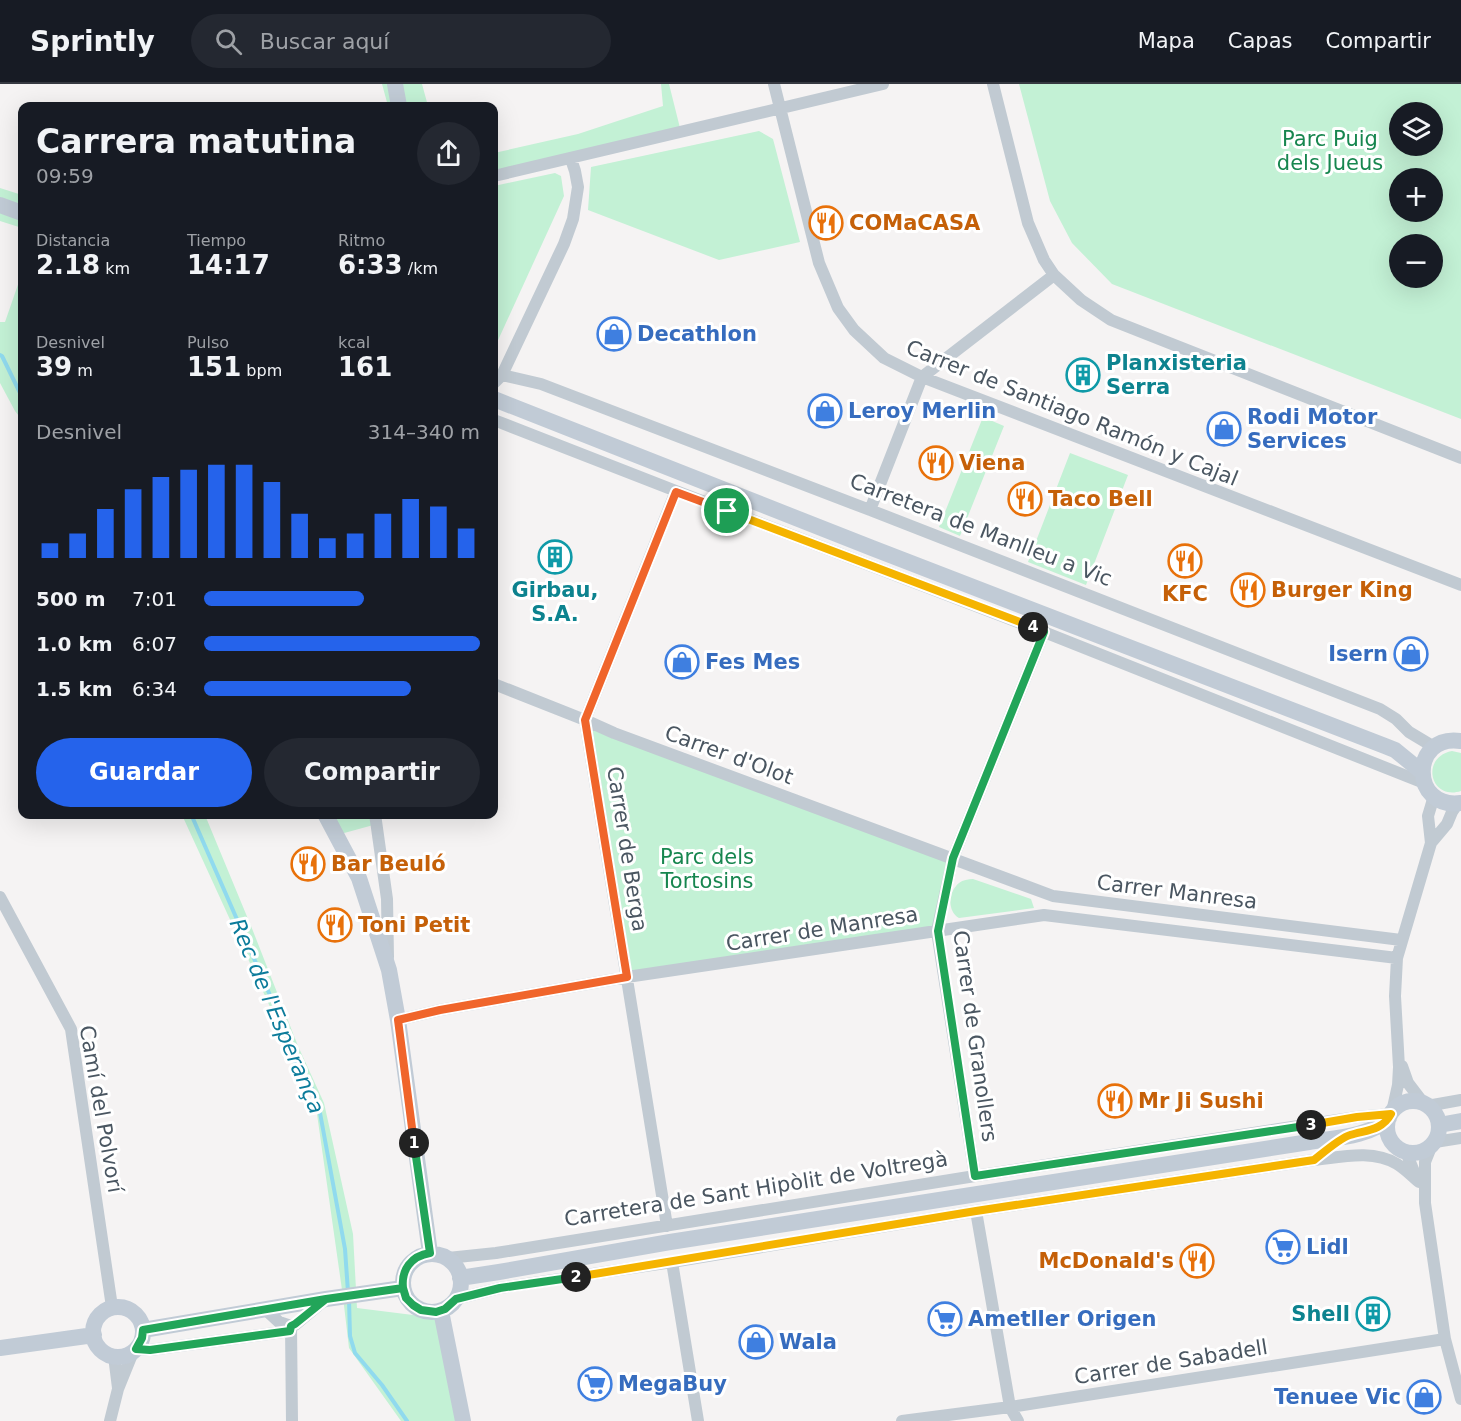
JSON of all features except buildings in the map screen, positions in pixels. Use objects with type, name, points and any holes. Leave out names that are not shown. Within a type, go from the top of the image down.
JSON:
[{"type":"street","points":[[395,84],[398,102]]},
{"type":"street","name":"Carrer de Santiago Ramón y Cajal","points":[[774,84],[819,263],[838,308],[854,330],[884,358],[922,377],[1461,585]]},
{"type":"street","points":[[498,175],[882,84]]},
{"type":"street","points":[[993,84],[1028,223],[1044,260],[1054,275],[1081,300],[1111,320],[1461,458]]},
{"type":"street","points":[[498,379],[564,244],[573,219],[578,187],[571,159]]},
{"type":"street","points":[[0,205],[18,212]]},
{"type":"street","points":[[870,510],[922,377],[1054,275]]},
{"type":"street","name":"Carretera de Manlleu a Vic","points":[[498,379],[541,384],[1380,709],[1433,748]]},
{"type":"street","points":[[498,401],[883,553],[1395,750],[1417,751],[1433,748],[1446,741],[1461,741]]},
{"type":"street","points":[[498,422],[1044,632],[1427,784]]},
{"type":"street","points":[[585,720],[676,492]]},
{"type":"street","name":"Carrer de Granollers","points":[[975,1176],[938,931],[953,858],[1044,632]]},
{"type":"street","name":"Carrer d'Olot","points":[[498,686],[614,733],[953,858]]},
{"type":"street","name":"Carrer de Berga","points":[[585,720],[668,1226]]},
{"type":"street","points":[[1431,843],[1424,761],[1433,748]]},
{"type":"street","points":[[1395,750],[1445,802],[1460,803]]},
{"type":"street","points":[[1460,803],[1452,812],[1447,824],[1431,843],[1396,957],[1398,1085],[1387,1127],[1392,1143],[1401,1150],[1419,1182],[1425,1203],[1446,1344],[1461,1399]]},
{"type":"street","points":[[328,819],[359,878],[389,970],[430,1253]]},
{"type":"street","points":[[376,819],[387,899],[389,970]]},
{"type":"street","name":"Carrer Manresa","points":[[953,858],[1053,896],[1401,940]]},
{"type":"street","name":"Camí del Polvorí","points":[[0,897],[71,1029],[112,1307]]},
{"type":"street","name":"Carrer de Manresa","points":[[398,1020],[440,1010],[627,977],[1044,915],[1396,957]]},
{"type":"street","points":[[1399,1056],[1408,1083],[1436,1114],[1439,1125],[1439,1134],[1425,1162],[1425,1203]]},
{"type":"street","points":[[1391,1115],[1406,1102],[1417,1101],[1426,1105],[1461,1100]]},
{"type":"street","name":"Carretera de Sant Hipòlit de Voltregà","points":[[448,1258],[496,1253],[1357,1117],[1391,1115]]},
{"type":"street","name":"Carretera de Sant Hipòlit de Voltregà","points":[[460,1278],[670,1242],[1351,1135],[1371,1131],[1384,1123],[1391,1115]]},
{"type":"street","points":[[1439,1125],[1461,1121]]},
{"type":"street","name":"Carretera de Sant Hipòlit de Voltregà","points":[[1314,1160],[1351,1135],[1373,1136],[1401,1150]]},
{"type":"street","points":[[1401,1150],[1418,1153],[1433,1144],[1461,1138]]},
{"type":"street","name":"Carretera de Sant Hipòlit de Voltregà","points":[[456,1299],[500,1288],[672,1262],[976,1211],[1314,1160],[1356,1155],[1375,1156],[1396,1163],[1419,1182]]},
{"type":"street","points":[[976,1211],[1010,1407],[1018,1421]]},
{"type":"street","points":[[430,1253],[448,1258],[456,1267],[460,1278],[460,1288],[456,1299],[441,1311],[426,1311],[417,1308],[409,1302],[403,1288],[404,1272],[419,1256],[430,1253]]},
{"type":"street","points":[[672,1262],[698,1421]]},
{"type":"street","points":[[143,1330],[403,1288]]},
{"type":"street","points":[[292,1421],[291,1329],[326,1299]]},
{"type":"street","points":[[110,1421],[118,1389],[135,1350],[142,1338],[143,1330],[136,1314],[129,1309],[112,1307],[104,1311],[94,1326],[93,1335],[102,1350],[114,1356],[126,1355],[135,1350],[150,1350],[291,1329]]},
{"type":"street","points":[[266,1310],[291,1329]]},
{"type":"street","points":[[441,1311],[463,1421]]},
{"type":"street","points":[[0,1348],[93,1335]]},
{"type":"street","name":"Carrer de Sabadell","points":[[902,1421],[1446,1344],[1461,1347]]},
{"type":"street","points":[[114,1356],[118,1389]]},
{"type":"green space","points":[[382,84],[422,84],[427,102],[387,102]]},
{"type":"green space","points":[[661,84],[669,84],[680,128],[498,170],[498,152],[578,134],[663,106]]},
{"type":"green space","name":"Parc Puig dels Jueus","points":[[1019,84],[1461,84],[1461,419],[1112,284],[1072,243],[1050,201]]},
{"type":"green space","points":[[759,131],[773,139],[800,242],[719,260],[588,210],[591,167]]},
{"type":"green space","points":[[555,173],[561,176],[564,196],[498,340],[498,185]]},
{"type":"green space","points":[[0,188],[18,194],[18,227],[0,221]]},
{"type":"green space","points":[[18,285],[18,415],[0,383],[0,322],[5,322]]},
{"type":"green space","points":[[983,417],[1004,426],[960,536],[939,527]]},
{"type":"green space","points":[[1070,453],[1128,475],[1086,585],[1028,562]]},
{"type":"green space","name":"Parc dels Tortosins","points":[[585,720],[953,858],[937,931],[627,977]]},
{"type":"green space","points":[[1452,751],[1461,753],[1461,791],[1450,792],[1442,790],[1436,784],[1433,769],[1436,761],[1442,755]]},
{"type":"green space","points":[[184,819],[207,819],[298,1046],[324,1103],[353,1234],[357,1308],[437,1318],[463,1421],[401,1421],[349,1348],[316,1107]]},
{"type":"green space","points":[[327,819],[376,819],[377,824],[337,835]]},
{"type":"green space","points":[[973,879],[1031,899],[1034,908],[959,918],[952,911],[951,896],[955,887],[961,882]]},
{"type":"waterway","name":"Rec de l'Esperança","points":[[0,355],[18,389]]},
{"type":"waterway","name":"Rec de l'Esperança","points":[[193,819],[293,1048],[293,1061],[305,1073],[318,1102],[345,1249],[348,1292]]},
{"type":"waterway","name":"Rec de l'Esperança","points":[[349,1299],[350,1336],[355,1353],[382,1385],[407,1421]]},
{"type":"place","name":"COMaCASA","points":[[826,223]]},
{"type":"place","name":"Decathlon","points":[[614,334]]},
{"type":"place","name":"Planxisteria Serra","points":[[1083,375]]},
{"type":"place","name":"Leroy Merlin","points":[[825,411]]},
{"type":"place","name":"Rodi Motor Services","points":[[1224,429]]},
{"type":"place","name":"Viena","points":[[936,463]]},
{"type":"place","name":"Taco Bell","points":[[1025,499]]},
{"type":"place","name":"Girbau, S.A.","points":[[555,557]]},
{"type":"place","name":"KFC","points":[[1185,561]]},
{"type":"place","name":"Burger King","points":[[1248,590]]},
{"type":"place","name":"Isern","points":[[1411,654]]},
{"type":"place","name":"Fes Mes","points":[[682,662]]},
{"type":"place","name":"Bar Beuló","points":[[308,864]]},
{"type":"place","name":"Toni Petit","points":[[335,925]]},
{"type":"place","name":"Mr Ji Sushi","points":[[1115,1101]]},
{"type":"place","name":"Lidl","points":[[1283,1247]]},
{"type":"place","name":"McDonald's","points":[[1197,1261]]},
{"type":"place","name":"Shell","points":[[1373,1314]]},
{"type":"place","name":"Ametller Origen","points":[[945,1319]]},
{"type":"place","name":"Wala","points":[[756,1342]]},
{"type":"place","name":"MegaBuy","points":[[595,1384]]},
{"type":"place","name":"Tenuee Vic","points":[[1424,1397]]},
{"type":"route","points":[[727,511],[676,492],[585,720],[627,977],[440,1010],[398,1020],[430,1253],[419,1256],[410,1263],[404,1272],[403,1288],[373,1293],[326,1299],[143,1330],[142,1338],[136,1349],[150,1350],[290,1331],[291,1326],[326,1299],[403,1288],[406,1298],[413,1305],[421,1310],[436,1312],[445,1309],[456,1299],[500,1288],[672,1262],[976,1211],[1314,1160],[1349,1135],[1371,1131],[1389,1118],[1391,1114],[1357,1117],[975,1176],[938,931],[953,858],[1044,632],[727,511]]}]
